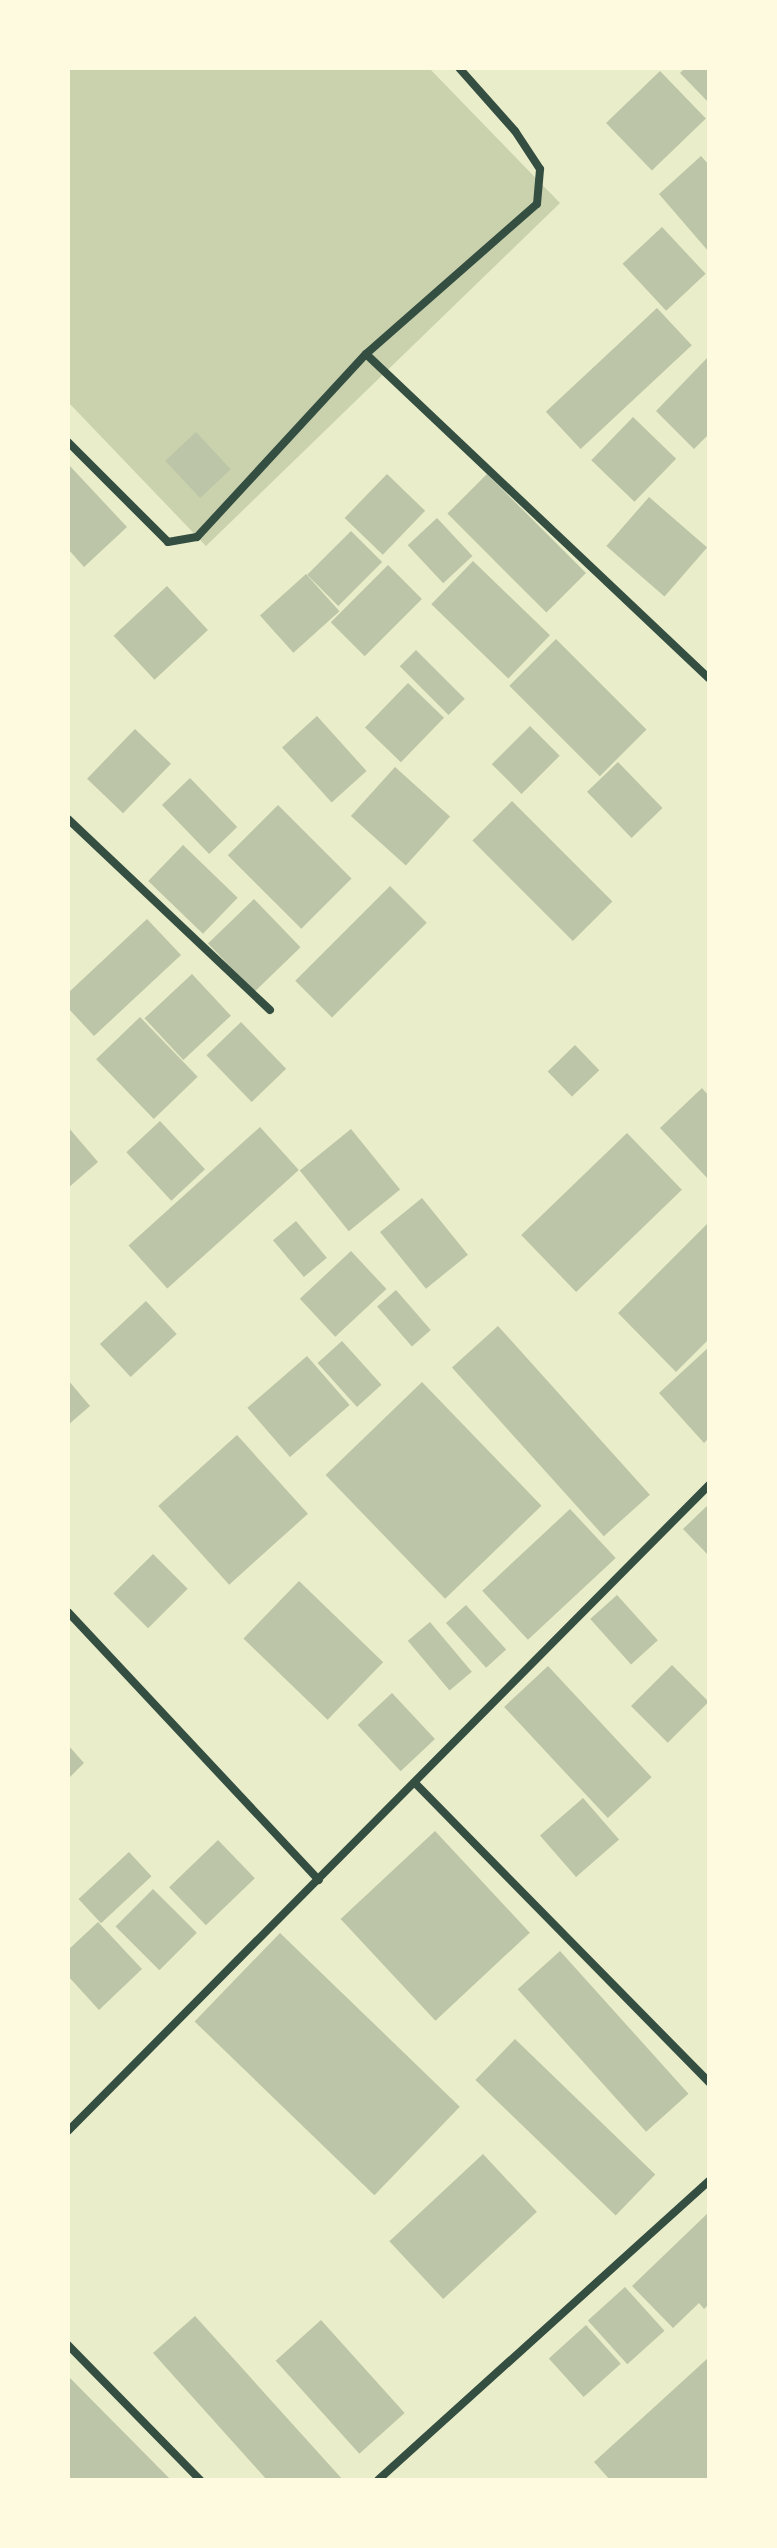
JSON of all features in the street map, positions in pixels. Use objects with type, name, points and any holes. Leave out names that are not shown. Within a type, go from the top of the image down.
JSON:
[{"type":"street","points":[[68,442],[168,542],[183,543],[197,537],[366,354],[537,204],[540,169],[515,131],[459,68]]},
{"type":"street","points":[[366,354],[709,678]]},
{"type":"street","points":[[68,819],[270,1010]]},
{"type":"street","points":[[68,2131],[417,1785],[709,1485]]},
{"type":"street","points":[[68,1612],[319,1880]]},
{"type":"street","points":[[417,1785],[709,2082]]},
{"type":"street","points":[[378,2480],[709,2181]]},
{"type":"street","points":[[68,2345],[200,2480]]},
{"type":"green space","points":[[68,68],[429,68],[560,203],[206,546],[68,402]]},
{"type":"building","points":[[685,68],[709,68],[709,103],[680,73]]},
{"type":"building","points":[[660,71],[706,118],[652,171],[606,123]]},
{"type":"building","points":[[701,156],[709,165],[709,252],[659,194]]},
{"type":"building","points":[[662,227],[706,274],[666,311],[623,264]]},
{"type":"building","points":[[657,308],[692,345],[581,449],[546,412]]},
{"type":"building","points":[[709,356],[709,434],[694,449],[656,411]]},
{"type":"building","points":[[633,417],[676,459],[634,502],[591,460]]},
{"type":"building","points":[[196,432],[231,469],[200,498],[165,461]]},
{"type":"building","points":[[68,464],[127,527],[84,567],[68,549]]},
{"type":"building","points":[[387,474],[425,511],[383,555],[345,518]]},
{"type":"building","points":[[487,474],[586,573],[546,613],[447,514]]},
{"type":"building","points":[[649,497],[707,548],[664,597],[606,546]]},
{"type":"building","points":[[437,518],[472,556],[443,583],[408,545]]},
{"type":"building","points":[[351,531],[382,562],[338,606],[307,575]]},
{"type":"building","points":[[473,561],[550,635],[508,678],[431,604]]},
{"type":"building","points":[[388,565],[422,599],[365,656],[331,622]]},
{"type":"building","points":[[306,574],[339,611],[293,653],[260,615]]},
{"type":"building","points":[[167,586],[208,630],[155,680],[114,636]]},
{"type":"building","points":[[556,639],[647,730],[600,776],[509,686]]},
{"type":"building","points":[[416,650],[465,699],[449,715],[400,666]]},
{"type":"building","points":[[408,683],[444,718],[401,762],[365,728]]},
{"type":"building","points":[[317,716],[367,771],[332,802],[282,747]]},
{"type":"building","points":[[530,726],[560,756],[522,794],[492,764]]},
{"type":"building","points":[[135,729],[171,764],[123,813],[87,779]]},
{"type":"building","points":[[618,762],[662,808],[632,838],[587,792]]},
{"type":"building","points":[[395,767],[450,817],[406,866],[351,816]]},
{"type":"building","points":[[190,778],[237,827],[209,854],[162,805]]},
{"type":"building","points":[[512,801],[612,901],[573,941],[472,841]]},
{"type":"building","points":[[278,805],[352,879],[301,929],[228,855]]},
{"type":"building","points":[[183,845],[238,898],[203,934],[148,881]]},
{"type":"building","points":[[390,886],[427,923],[332,1018],[295,981]]},
{"type":"building","points":[[254,899],[301,947],[255,992],[208,943]]},
{"type":"building","points":[[147,919],[181,955],[94,1036],[68,1008],[68,993]]},
{"type":"building","points":[[192,974],[231,1016],[183,1060],[144,1018]]},
{"type":"building","points":[[140,1017],[198,1077],[154,1119],[96,1059]]},
{"type":"building","points":[[241,1022],[286,1069],[252,1102],[206,1055]]},
{"type":"building","points":[[575,1045],[599,1070],[572,1097],[548,1071]]},
{"type":"building","points":[[702,1088],[709,1096],[709,1180],[660,1128]]},
{"type":"building","points":[[160,1121],[205,1169],[171,1201],[126,1152]]},
{"type":"building","points":[[68,1127],[98,1162],[68,1188]]},
{"type":"building","points":[[260,1127],[299,1170],[167,1289],[128,1245]]},
{"type":"building","points":[[351,1129],[400,1190],[349,1231],[300,1171]]},
{"type":"building","points":[[627,1133],[682,1190],[576,1292],[521,1235]]},
{"type":"building","points":[[422,1198],[468,1255],[426,1289],[380,1232]]},
{"type":"building","points":[[296,1221],[327,1258],[304,1277],[273,1240]]},
{"type":"building","points":[[707,1224],[709,1339],[676,1372],[618,1313]]},
{"type":"building","points":[[351,1251],[386,1289],[335,1337],[300,1299]]},
{"type":"building","points":[[396,1290],[431,1330],[412,1346],[377,1306]]},
{"type":"building","points":[[146,1301],[177,1334],[131,1377],[100,1344]]},
{"type":"building","points":[[498,1326],[650,1495],[604,1536],[452,1367]]},
{"type":"building","points":[[342,1341],[381,1385],[357,1407],[317,1363]]},
{"type":"building","points":[[709,1347],[709,1438],[704,1443],[659,1393]]},
{"type":"building","points":[[307,1356],[350,1405],[290,1457],[247,1408]]},
{"type":"building","points":[[68,1380],[90,1406],[68,1425]]},
{"type":"building","points":[[422,1382],[541,1506],[445,1599],[326,1475]]},
{"type":"building","points":[[237,1435],[308,1514],[229,1585],[158,1506]]},
{"type":"building","points":[[709,1504],[709,1556],[683,1529]]},
{"type":"building","points":[[570,1509],[616,1558],[528,1640],[482,1591]]},
{"type":"building","points":[[153,1554],[188,1589],[148,1628],[113,1594]]},
{"type":"building","points":[[299,1581],[383,1662],[328,1720],[243,1639]]},
{"type":"building","points":[[617,1595],[658,1640],[631,1664],[590,1619]]},
{"type":"building","points":[[466,1605],[506,1650],[486,1668],[446,1623]]},
{"type":"building","points":[[430,1622],[472,1672],[450,1690],[408,1641]]},
{"type":"building","points":[[672,1665],[709,1702],[668,1743],[631,1706]]},
{"type":"building","points":[[548,1666],[652,1777],[608,1818],[504,1707]]},
{"type":"building","points":[[392,1693],[435,1739],[401,1771],[358,1725]]},
{"type":"building","points":[[68,1745],[84,1763],[68,1779]]},
{"type":"building","points":[[583,1798],[619,1840],[576,1877],[540,1835]]},
{"type":"building","points":[[435,1831],[530,1933],[435,2021],[341,1919]]},
{"type":"building","points":[[218,1840],[255,1878],[206,1925],[169,1887]]},
{"type":"building","points":[[129,1852],[152,1876],[101,1923],[79,1899]]},
{"type":"building","points":[[153,1889],[197,1933],[159,1970],[116,1926]]},
{"type":"building","points":[[98,1922],[142,1969],[99,2010],[68,1976],[68,1950]]},
{"type":"building","points":[[280,1933],[460,2107],[374,2195],[195,2021]]},
{"type":"building","points":[[560,1951],[688,2094],[646,2132],[518,1989]]},
{"type":"building","points":[[515,2039],[655,2174],[616,2215],[475,2080]]},
{"type":"building","points":[[483,2154],[537,2212],[443,2299],[389,2241]]},
{"type":"building","points":[[709,2212],[709,2304],[704,2309],[699,2303],[673,2328],[632,2286]]},
{"type":"building","points":[[625,2287],[664,2331],[627,2364],[588,2320]]},
{"type":"building","points":[[195,2316],[343,2480],[267,2480],[153,2353]]},
{"type":"building","points":[[321,2320],[405,2413],[359,2454],[276,2361]]},
{"type":"building","points":[[586,2325],[621,2364],[584,2397],[549,2358]]},
{"type":"building","points":[[707,2359],[709,2480],[610,2480],[594,2462]]},
{"type":"building","points":[[68,2376],[171,2480],[68,2480]]}]
